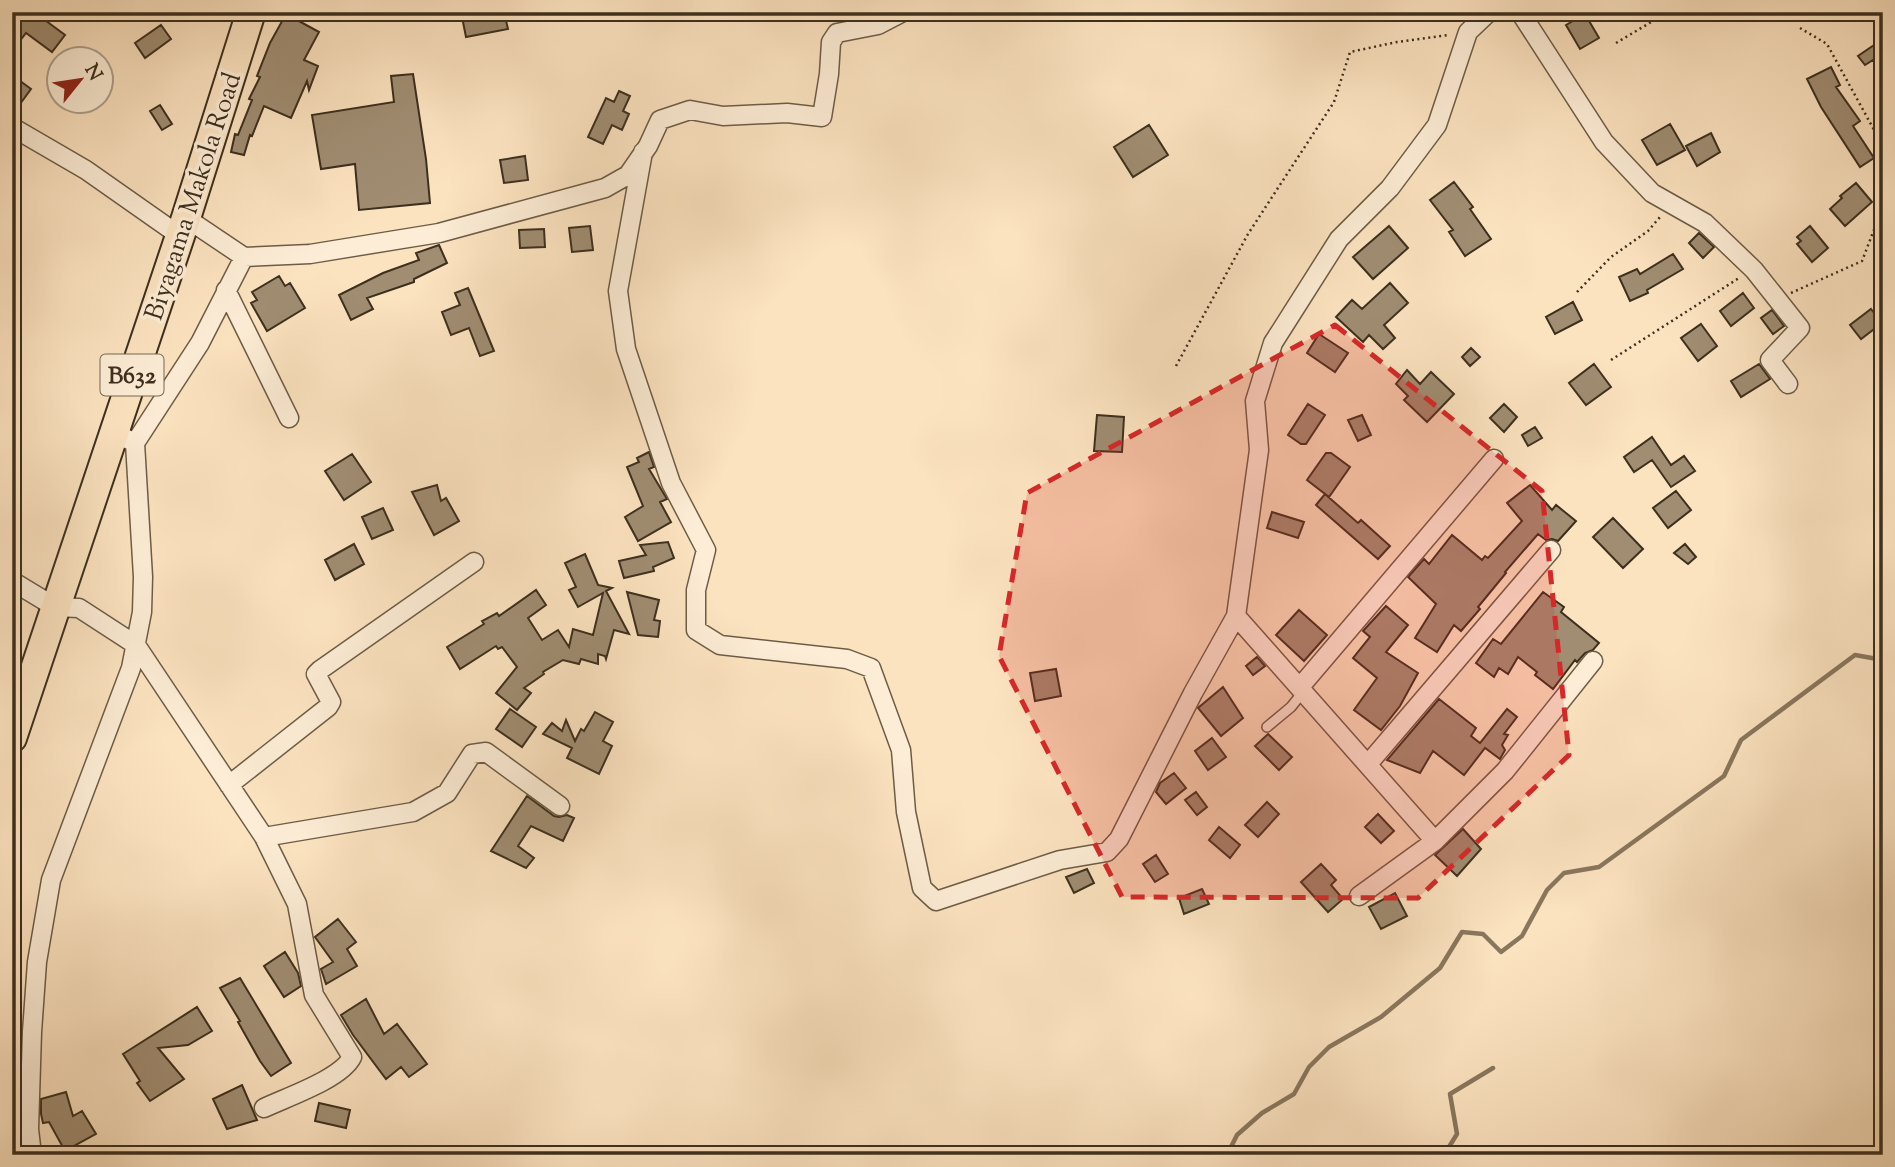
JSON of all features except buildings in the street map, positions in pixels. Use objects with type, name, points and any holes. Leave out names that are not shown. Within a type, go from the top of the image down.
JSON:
[{"type":"main road","name":"Biyagama Makola Road","points":[[12,738],[55,607],[124,438],[183,227],[251,12]]},
{"type":"street","points":[[12,127],[183,227],[244,257],[310,254],[439,233],[605,188],[628,174],[660,120],[690,110],[723,116],[787,113],[822,117],[831,42],[837,33],[878,25],[903,12]]},
{"type":"street","points":[[643,152],[618,291],[626,349],[671,483],[706,550],[696,590],[696,630],[720,645],[847,659],[871,668],[901,750],[906,812],[922,888],[936,901],[1060,860],[1107,852],[1119,839],[1236,616],[1259,450],[1255,401],[1273,343],[1339,239],[1390,188],[1437,125],[1468,32],[1489,12]]},
{"type":"street","points":[[1520,12],[1604,142],[1652,194],[1704,223],[1753,269],[1800,328],[1770,360],[1788,384]]},
{"type":"street","points":[[32,1155],[29,1129],[32,1032],[37,962],[51,880],[131,668],[142,612],[143,577],[124,438],[200,343],[244,257]]},
{"type":"street","points":[[226,290],[289,418]]},
{"type":"street","points":[[1302,690],[1494,458]]},
{"type":"street","points":[[1368,764],[1552,550]]},
{"type":"street","points":[[229,785],[328,707],[330,697],[316,674],[320,670],[474,562]]},
{"type":"street","points":[[12,581],[55,607],[79,608],[136,645],[264,837],[297,904],[314,995],[352,1057],[349,1063],[331,1076],[264,1108]]},
{"type":"street","points":[[1236,616],[1435,841]]},
{"type":"street","points":[[1359,896],[1435,841],[1505,771],[1593,661]]},
{"type":"street","points":[[264,837],[413,812],[447,793],[472,754],[478,751],[486,751],[560,806]]},
{"type":"lane","points":[[1267,727],[1291,707],[1302,690]]},
{"type":"path","points":[[1616,43],[1668,12]]},
{"type":"path","points":[[1800,28],[1827,44],[1879,139]]},
{"type":"path","points":[[1176,366],[1248,234],[1334,102],[1342,69],[1350,52],[1396,42],[1468,32]]},
{"type":"path","points":[[1577,292],[1611,257],[1648,231],[1672,205]]},
{"type":"path","points":[[1779,299],[1862,261],[1877,222],[1883,214]]},
{"type":"path","points":[[1611,360],[1753,269]]},
{"type":"highlighted area","points":[[1335,325],[1542,491],[1569,755],[1418,898],[1122,897],[999,656],[1027,493]]},
{"type":"waterway","points":[[1227,1155],[1237,1135],[1262,1113],[1294,1094],[1309,1067],[1329,1047],[1381,1017],[1440,968],[1462,932],[1483,934],[1501,952],[1522,936],[1547,890],[1564,873],[1599,867],[1724,776],[1741,740],[1855,655],[1883,660]]},
{"type":"waterway","points":[[1444,1155],[1457,1134],[1450,1094],[1493,1068]]}]
